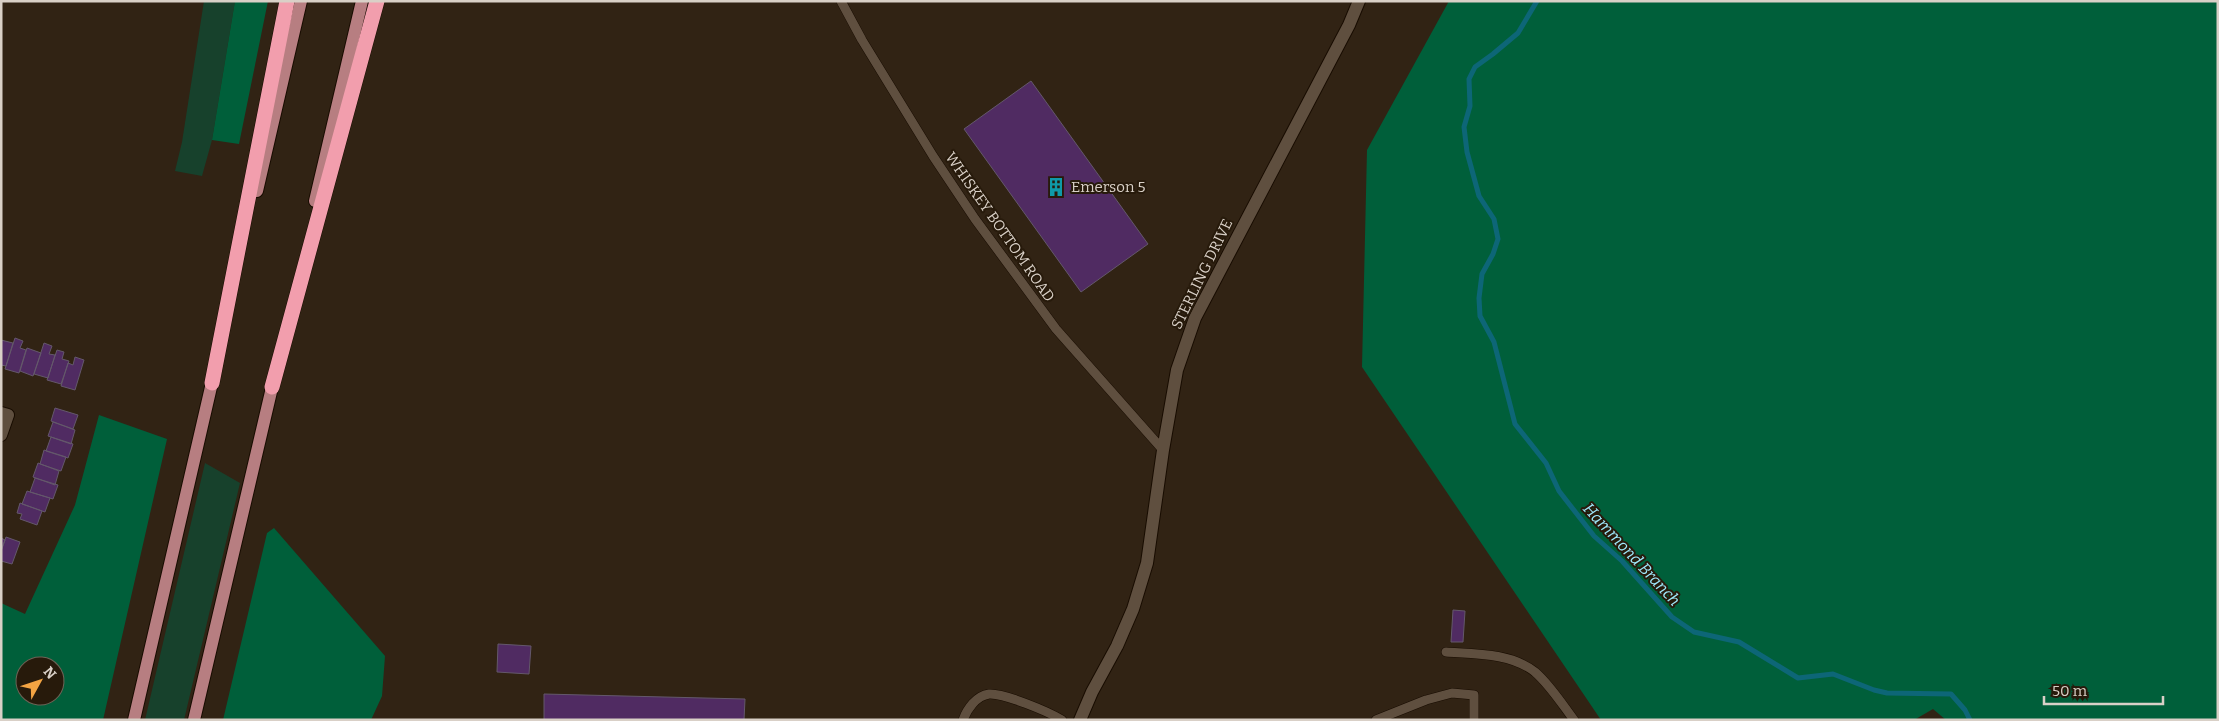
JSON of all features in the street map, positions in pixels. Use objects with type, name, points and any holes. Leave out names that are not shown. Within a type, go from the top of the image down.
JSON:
[{"type":"highway","points":[[212,383],[287,1]]},
{"type":"highway","points":[[272,387],[377,1]]},
{"type":"main road","points":[[134,720],[301,1]]},
{"type":"main road","points":[[194,720],[362,1]]},
{"type":"street","name":"STERLING DRIVE","points":[[1080,720],[1092,692],[1118,646],[1133,609],[1147,563],[1163,450],[1177,370],[1195,318],[1349,24],[1359,1]]},
{"type":"street","points":[[1,413],[8,415],[1,435]]},
{"type":"lane","name":"WHISKEY BOTTOM ROAD","points":[[841,1],[862,40],[933,156],[976,219],[1056,329],[1163,450]]},
{"type":"lane","points":[[1446,652],[1492,654],[1518,663],[1534,672],[1574,720]]},
{"type":"lane","points":[[1376,720],[1426,700],[1452,693],[1474,696],[1474,720]]},
{"type":"lane","points":[[962,720],[975,702],[990,694],[1045,710],[1062,720]]},
{"type":"green space","points":[[204,1],[235,1],[212,140],[202,176],[175,171],[182,142]]},
{"type":"green space","points":[[235,1],[268,1],[239,144],[212,140]]},
{"type":"green space","points":[[1449,1],[2218,1],[2218,720],[1946,720],[1933,709],[1914,720],[1601,720],[1362,367],[1367,150]]},
{"type":"green space","points":[[99,415],[167,439],[103,720],[1,720],[1,603],[25,614],[75,505]]},
{"type":"green space","points":[[205,463],[240,483],[184,720],[145,720]]},
{"type":"green space","points":[[274,528],[385,656],[382,696],[371,720],[223,720],[267,533]]},
{"type":"building","name":"Emerson 5","points":[[1031,81],[1148,244],[1081,292],[964,129]]},
{"type":"building","points":[[15,338],[23,341],[20,348],[26,350],[19,373],[5,369]]},
{"type":"building","points":[[1,340],[13,343],[6,366],[1,365]]},
{"type":"building","points":[[44,343],[52,346],[49,354],[55,355],[48,378],[34,374]]},
{"type":"building","points":[[27,348],[41,353],[33,376],[20,371]]},
{"type":"building","points":[[57,350],[64,352],[62,359],[69,361],[61,384],[47,380]]},
{"type":"building","points":[[75,357],[84,360],[75,390],[61,386],[68,363],[73,365]]},
{"type":"building","points":[[55,408],[78,415],[73,429],[51,421]]},
{"type":"building","points":[[53,422],[75,430],[71,444],[48,436]]},
{"type":"building","points":[[51,437],[73,444],[68,458],[46,451]]},
{"type":"building","points":[[44,450],[66,457],[61,471],[40,464]]},
{"type":"building","points":[[38,463],[59,471],[55,485],[33,477]]},
{"type":"building","points":[[35,478],[58,485],[53,499],[30,492]]},
{"type":"building","points":[[27,491],[50,498],[45,512],[22,504]]},
{"type":"building","points":[[20,503],[42,511],[37,525],[20,519],[22,514],[17,513]]},
{"type":"building","points":[[6,537],[20,542],[12,564],[1,561],[1,551]]},
{"type":"building","points":[[1,538],[5,540],[1,551]]},
{"type":"building","points":[[1453,610],[1465,611],[1463,642],[1451,642]]},
{"type":"building","points":[[498,644],[531,646],[529,674],[497,672]]},
{"type":"building","points":[[544,694],[745,699],[744,720],[544,720]]},
{"type":"waterway","name":"Hammond Branch","points":[[1537,1],[1518,33],[1475,67],[1469,79],[1470,106],[1464,127],[1467,152],[1479,196],[1494,219],[1498,239],[1493,254],[1482,274],[1479,298],[1480,316],[1494,342],[1515,424],[1546,463],[1559,491],[1594,536],[1622,561],[1672,617],[1694,632],[1739,642],[1798,678],[1833,674],[1887,693],[1951,694],[1965,710],[1970,720]]},
{"type":"place","name":"Emerson 5","points":[[1056,187]]}]
